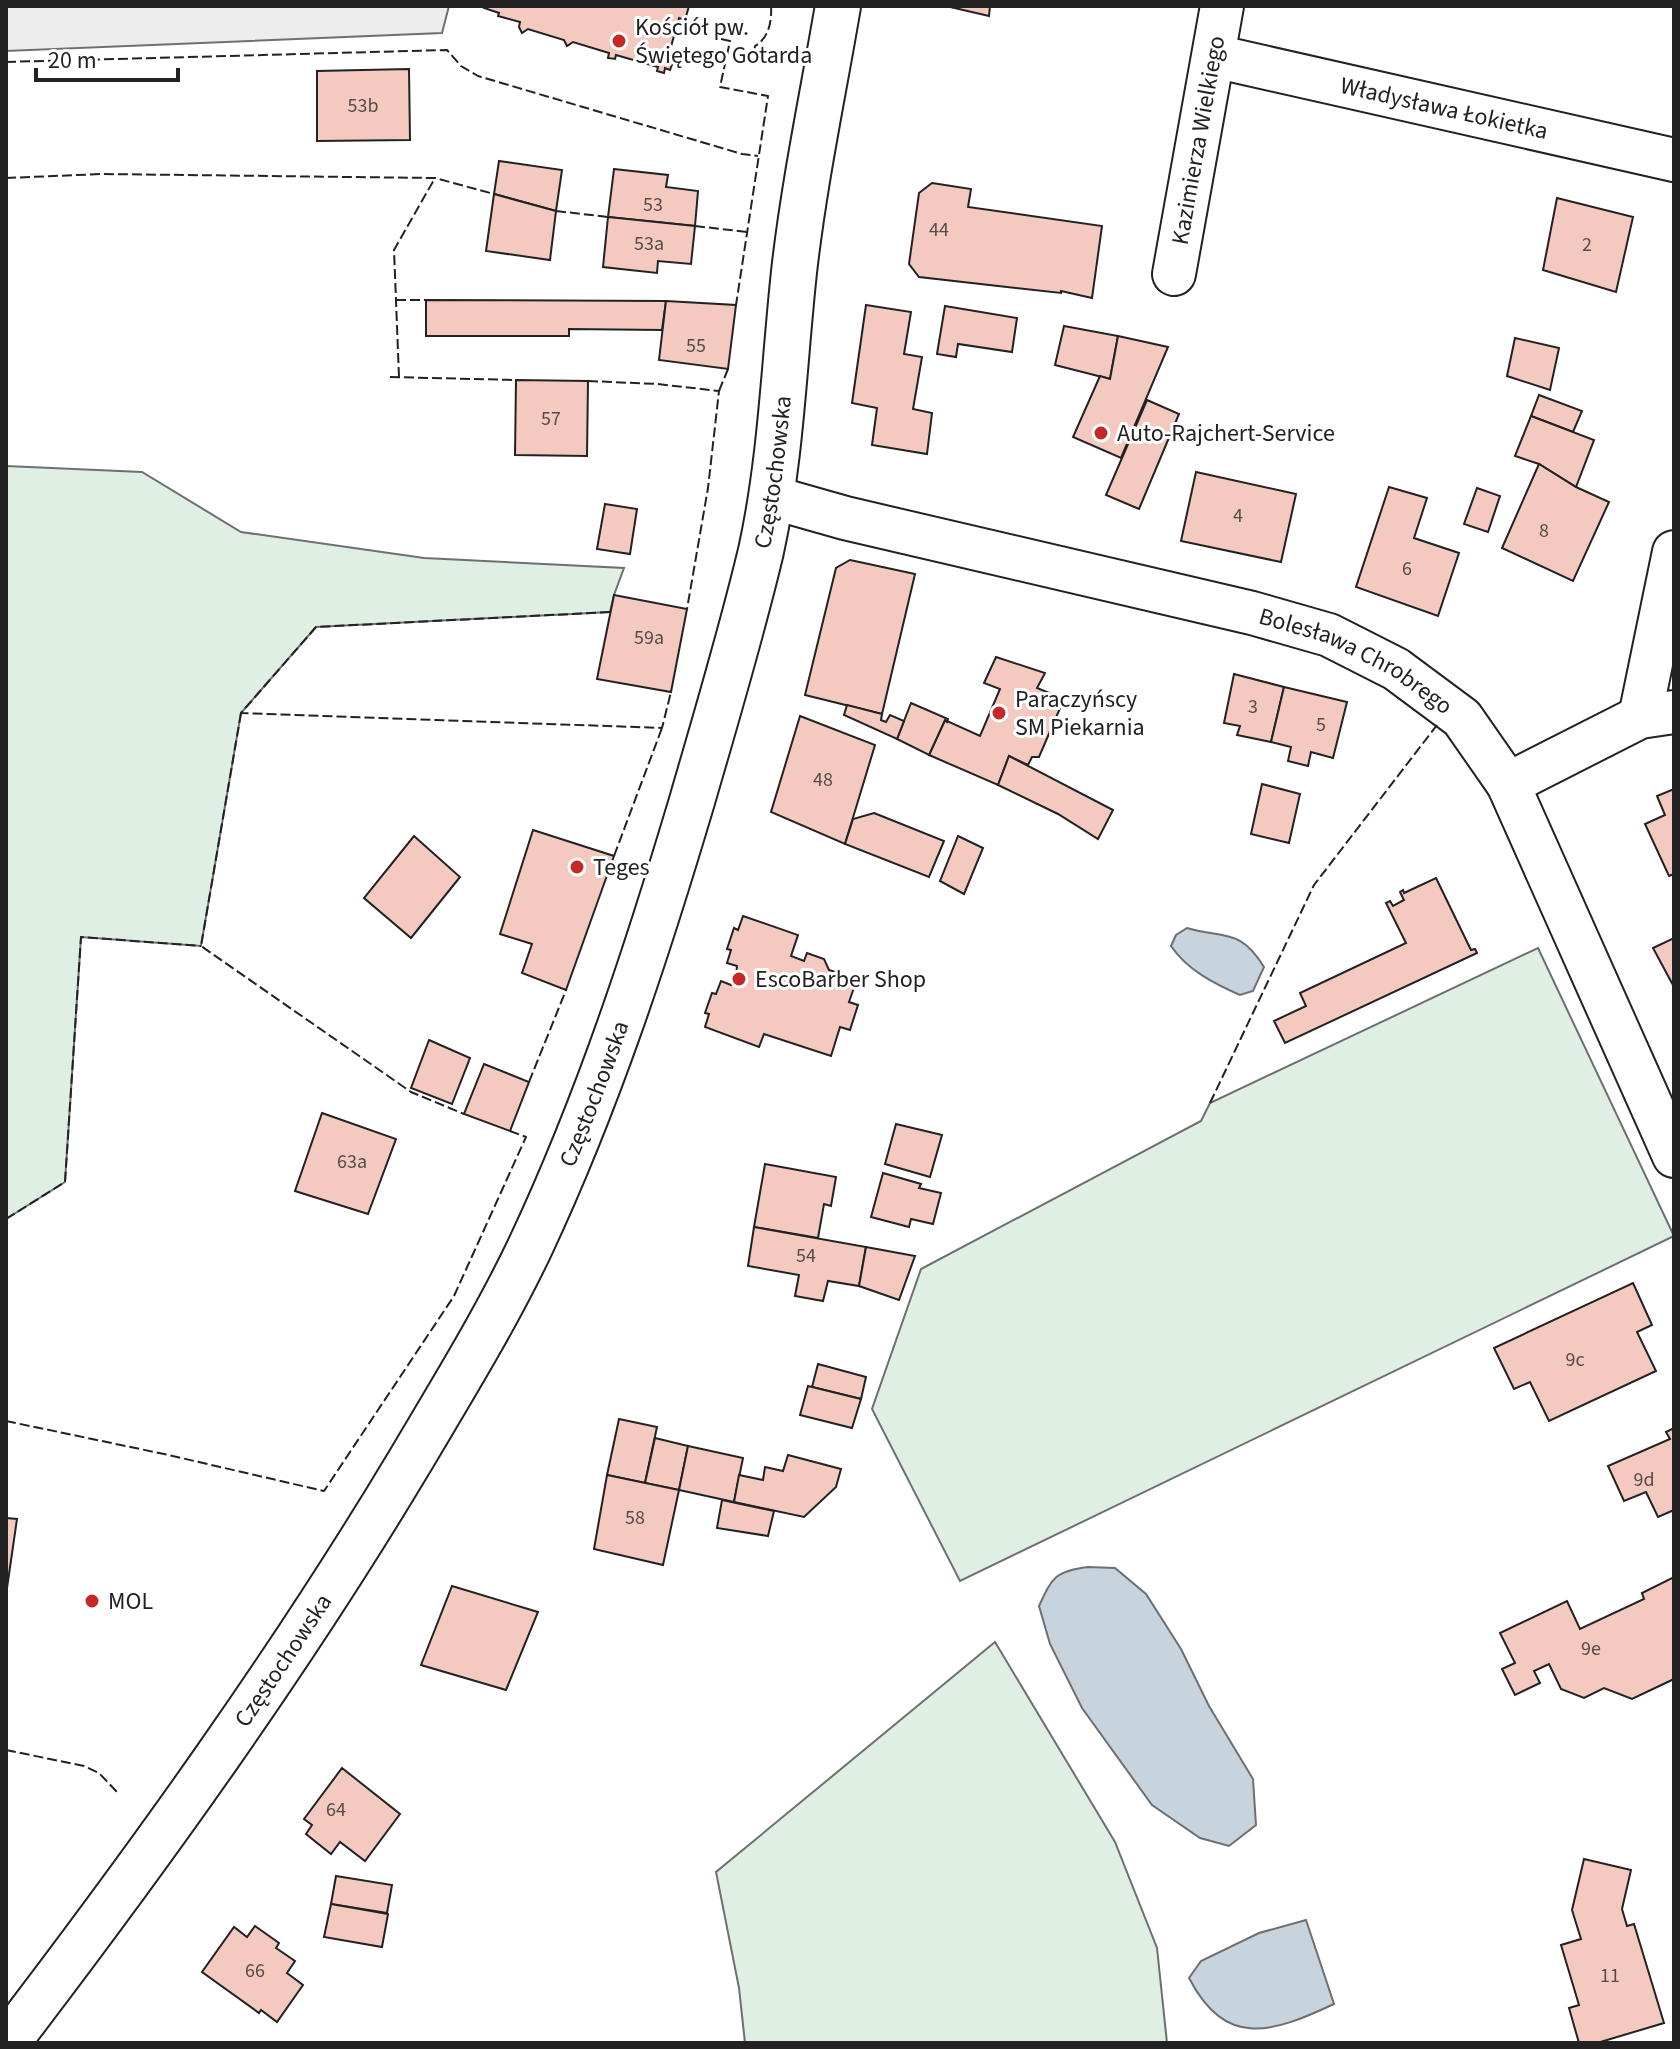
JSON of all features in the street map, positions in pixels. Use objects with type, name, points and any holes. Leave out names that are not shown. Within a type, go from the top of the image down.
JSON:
[{"type":"main road","name":"Częstochowska","points":[[7,2043],[310,1623],[440,1411],[497,1311],[529,1250],[594,1100],[631,997],[752,588],[771,497],[796,260],[838,6]]},
{"type":"street","name":"Kazimierza Wielkiego","points":[[1174,274],[1222,6]]},
{"type":"street","name":"Władysława Łokietka","points":[[1214,56],[1674,160]]},
{"type":"street","name":"Bolesława Chrobrego","points":[[771,497],[845,518],[1252,613],[1329,635],[1396,669],[1462,718],[1508,784],[1674,1156]]},
{"type":"street","points":[[1508,784],[1657,714],[1674,552]]},
{"type":"green space","points":[[6,466],[142,472],[241,532],[424,558],[624,568],[610,612],[316,627],[241,713],[201,946],[81,937],[65,1182],[6,1219]]},
{"type":"green space","points":[[1538,948],[1674,1236],[960,1581],[872,1409],[921,1269],[1201,1121],[1210,1103]]},
{"type":"green space","points":[[995,1642],[1115,1842],[1157,1948],[1167,2043],[745,2043],[739,1988],[716,1872]]},
{"type":"shaded area","points":[[6,6],[449,6],[442,33],[6,51]]},
{"type":"shaded area","points":[[1187,928],[1231,937],[1247,946],[1264,967],[1253,991],[1240,995],[1211,981],[1185,962],[1171,946],[1176,935]]},
{"type":"shaded area","points":[[1088,1567],[1115,1568],[1146,1594],[1181,1649],[1209,1706],[1253,1779],[1256,1825],[1229,1846],[1200,1838],[1152,1805],[1082,1708],[1050,1644],[1039,1606],[1061,1574]]},
{"type":"shaded area","points":[[1306,1920],[1334,2004],[1290,2022],[1252,2028],[1235,2025],[1203,2001],[1189,1978],[1201,1961],[1259,1933]]},
{"type":"building","name":"Kościół pw. Świętego Gotarda","points":[[485,6],[689,6],[685,20],[679,18],[667,61],[673,62],[670,70],[665,68],[664,73],[657,71],[658,67],[616,55],[615,59],[608,58],[609,53],[573,42],[567,46],[564,40],[528,29],[522,33],[520,22],[498,16],[499,13]]},
{"type":"building","points":[[946,6],[990,6],[989,16]]},
{"type":"building","points":[[409,69],[410,140],[317,141],[317,71]]},
{"type":"building","points":[[499,161],[562,170],[556,211],[494,194]]},
{"type":"building","points":[[614,169],[668,175],[666,187],[698,191],[695,226],[608,217]]},
{"type":"building","points":[[932,183],[971,189],[968,207],[1102,226],[1092,298],[1061,291],[919,277],[909,264],[919,193]]},
{"type":"building","points":[[494,194],[556,211],[550,260],[486,251]]},
{"type":"building","points":[[1557,198],[1633,217],[1616,292],[1543,270]]},
{"type":"building","points":[[608,217],[695,226],[691,264],[658,261],[657,273],[603,267]]},
{"type":"building","points":[[426,300],[666,301],[662,330],[569,329],[569,336],[426,336]]},
{"type":"building","points":[[666,301],[736,305],[728,369],[659,360]]},
{"type":"building","points":[[866,305],[911,312],[904,354],[922,357],[913,409],[932,413],[927,454],[872,445],[877,408],[852,403]]},
{"type":"building","points":[[945,306],[1017,318],[1012,352],[958,344],[956,357],[937,354]]},
{"type":"building","points":[[1064,326],[1118,336],[1110,379],[1055,365]]},
{"type":"building","points":[[1118,336],[1168,347],[1121,458],[1073,437],[1100,376],[1110,379]]},
{"type":"building","points":[[1515,338],[1559,348],[1550,390],[1507,376]]},
{"type":"building","points":[[516,380],[588,381],[587,456],[515,455]]},
{"type":"building","points":[[1539,395],[1582,411],[1573,432],[1531,416]]},
{"type":"building","points":[[1147,400],[1179,414],[1139,509],[1106,495]]},
{"type":"building","points":[[1531,416],[1594,440],[1576,487],[1539,464],[1515,456]]},
{"type":"building","points":[[1539,464],[1576,487],[1609,502],[1573,581],[1502,548]]},
{"type":"building","points":[[1196,472],[1296,494],[1281,562],[1181,541]]},
{"type":"building","points":[[1389,487],[1427,498],[1414,538],[1459,553],[1438,616],[1356,587]]},
{"type":"building","points":[[1477,488],[1500,496],[1488,532],[1464,524]]},
{"type":"building","points":[[605,504],[637,509],[630,554],[597,549]]},
{"type":"building","points":[[850,560],[915,574],[882,714],[805,695],[836,568]]},
{"type":"building","points":[[614,595],[687,609],[671,692],[597,679]]},
{"type":"building","points":[[996,657],[1045,673],[1037,688],[1064,699],[1039,757],[1032,757],[1028,765],[1009,756],[998,785],[929,755],[945,720],[980,736],[1000,689],[984,683]]},
{"type":"building","points":[[1234,674],[1284,687],[1271,742],[1237,735],[1240,726],[1224,723]]},
{"type":"building","points":[[1284,687],[1347,702],[1333,758],[1311,752],[1308,766],[1288,761],[1291,747],[1271,742]]},
{"type":"building","points":[[911,703],[948,719],[929,755],[897,739]]},
{"type":"building","points":[[847,705],[882,714],[881,720],[886,722],[890,715],[904,721],[897,739],[844,715]]},
{"type":"building","points":[[800,716],[875,745],[845,844],[771,812]]},
{"type":"building","points":[[1009,756],[1113,810],[1098,839],[1058,814],[998,785]]},
{"type":"building","points":[[1262,784],[1300,794],[1289,843],[1251,834]]},
{"type":"building","points":[[1674,789],[1674,874],[1669,876],[1645,824],[1665,815],[1657,796]]},
{"type":"building","points":[[874,813],[944,841],[929,877],[845,844],[853,819]]},
{"type":"building","points":[[533,830],[614,856],[566,990],[522,973],[532,944],[500,934]]},
{"type":"building","points":[[414,836],[460,877],[411,938],[364,898]]},
{"type":"building","points":[[958,836],[983,848],[964,894],[940,881]]},
{"type":"building","points":[[1436,878],[1471,950],[1475,949],[1477,953],[1285,1043],[1274,1021],[1306,1006],[1300,993],[1406,943],[1386,903],[1390,901],[1393,906],[1404,900],[1400,892],[1403,890],[1404,893]]},
{"type":"building","points":[[743,916],[798,935],[791,956],[804,961],[807,953],[824,959],[829,970],[857,979],[849,1002],[858,1005],[850,1030],[840,1027],[831,1056],[764,1034],[759,1047],[705,1027],[709,1014],[705,1013],[712,993],[716,994],[721,981],[731,985],[736,976],[737,966],[727,963],[731,950],[727,949],[734,928],[738,930]]},
{"type":"building","points":[[1674,938],[1674,987],[1653,948]]},
{"type":"building","points":[[429,1040],[470,1058],[452,1104],[411,1088]]},
{"type":"building","points":[[484,1064],[529,1082],[510,1131],[464,1114]]},
{"type":"building","points":[[322,1113],[396,1139],[368,1214],[295,1191]]},
{"type":"building","points":[[896,1124],[942,1135],[930,1177],[885,1164]]},
{"type":"building","points":[[765,1164],[836,1177],[831,1206],[824,1204],[818,1238],[754,1227]]},
{"type":"building","points":[[883,1173],[921,1184],[919,1188],[941,1193],[933,1224],[911,1219],[909,1227],[871,1217]]},
{"type":"building","points":[[754,1227],[866,1247],[859,1286],[828,1281],[823,1301],[795,1296],[799,1275],[748,1266]]},
{"type":"building","points":[[866,1247],[915,1256],[899,1300],[859,1286]]},
{"type":"building","points":[[1633,1283],[1652,1325],[1637,1332],[1656,1371],[1549,1421],[1530,1382],[1514,1389],[1494,1348]]},
{"type":"building","points":[[818,1364],[866,1377],[861,1399],[812,1387]]},
{"type":"building","points":[[808,1386],[861,1399],[852,1428],[800,1415]]},
{"type":"building","points":[[619,1419],[657,1427],[645,1483],[607,1475]]},
{"type":"building","points":[[1674,1428],[1674,1510],[1658,1517],[1646,1492],[1624,1501],[1608,1466],[1670,1439],[1666,1432]]},
{"type":"building","points":[[655,1438],[688,1446],[679,1490],[645,1483]]},
{"type":"building","points":[[688,1446],[743,1458],[734,1502],[679,1490]]},
{"type":"building","points":[[788,1455],[841,1469],[836,1487],[804,1517],[734,1502],[739,1475],[763,1480],[765,1467],[783,1471]]},
{"type":"building","points":[[607,1475],[679,1490],[663,1565],[594,1549]]},
{"type":"building","points":[[722,1500],[774,1511],[768,1536],[717,1528]]},
{"type":"building","points":[[6,1518],[17,1519],[6,1595]]},
{"type":"building","points":[[1674,1577],[1674,1679],[1632,1699],[1604,1688],[1584,1698],[1561,1689],[1549,1664],[1534,1671],[1540,1683],[1515,1695],[1502,1669],[1515,1663],[1500,1633],[1567,1601],[1580,1629],[1644,1599],[1642,1593]]},
{"type":"building","points":[[452,1586],[538,1612],[506,1690],[421,1665]]},
{"type":"building","points":[[342,1768],[400,1814],[365,1861],[340,1842],[331,1854],[306,1834],[312,1825],[304,1819]]},
{"type":"building","points":[[1584,1859],[1631,1870],[1622,1909],[1627,1926],[1634,1924],[1664,2023],[1597,2043],[1579,2043],[1569,2008],[1579,2005],[1561,1945],[1581,1939],[1572,1910]]},
{"type":"building","points":[[336,1876],[392,1885],[387,1913],[331,1904]]},
{"type":"building","points":[[331,1904],[388,1914],[382,1947],[324,1937]]},
{"type":"building","points":[[255,1926],[279,1943],[276,1948],[295,1961],[287,1973],[303,1985],[277,2022],[261,2010],[259,2013],[202,1972],[234,1927],[247,1937]]},
{"type":"fence","points":[[771,6],[769,29],[755,46],[754,55],[773,59]]},
{"type":"fence","points":[[721,39],[730,41],[720,87],[768,96],[736,305]]},
{"type":"fence","points":[[6,62],[447,50],[461,66],[478,76],[742,154],[758,156]]},
{"type":"fence","points":[[6,178],[102,174],[435,178],[494,194]]},
{"type":"fence","points":[[399,377],[394,250],[435,178]]},
{"type":"fence","points":[[556,211],[608,217]]},
{"type":"fence","points":[[695,226],[747,232]]},
{"type":"fence","points":[[396,300],[426,300]]},
{"type":"fence","points":[[719,391],[728,369]]},
{"type":"fence","points":[[390,377],[516,380]]},
{"type":"fence","points":[[588,381],[719,391],[708,488],[687,609]]},
{"type":"fence","points":[[610,612],[316,627],[241,713],[662,728],[671,692]]},
{"type":"fence","points":[[241,713],[201,946],[411,1092],[464,1114]]},
{"type":"fence","points":[[1210,1103],[1314,885],[1437,725]]},
{"type":"fence","points":[[614,856],[662,728]]},
{"type":"fence","points":[[6,1219],[65,1182],[81,937],[201,946]]},
{"type":"fence","points":[[529,1082],[566,990]]},
{"type":"fence","points":[[6,1421],[324,1491],[454,1296],[526,1137],[510,1131]]},
{"type":"fence","points":[[6,1750],[84,1766],[99,1773],[118,1793]]},
{"type":"place","name":"Kościół pw. Świętego Gotarda","points":[[619,41]]},
{"type":"place","name":"Auto-Rajchert-Service","points":[[1101,433]]},
{"type":"place","name":"Paraczyńscy SM Piekarnia","points":[[999,713]]},
{"type":"place","name":"Teges","points":[[577,867]]},
{"type":"place","name":"EscoBarber Shop","points":[[739,979]]},
{"type":"place","name":"MOL","points":[[92,1601]]}]
